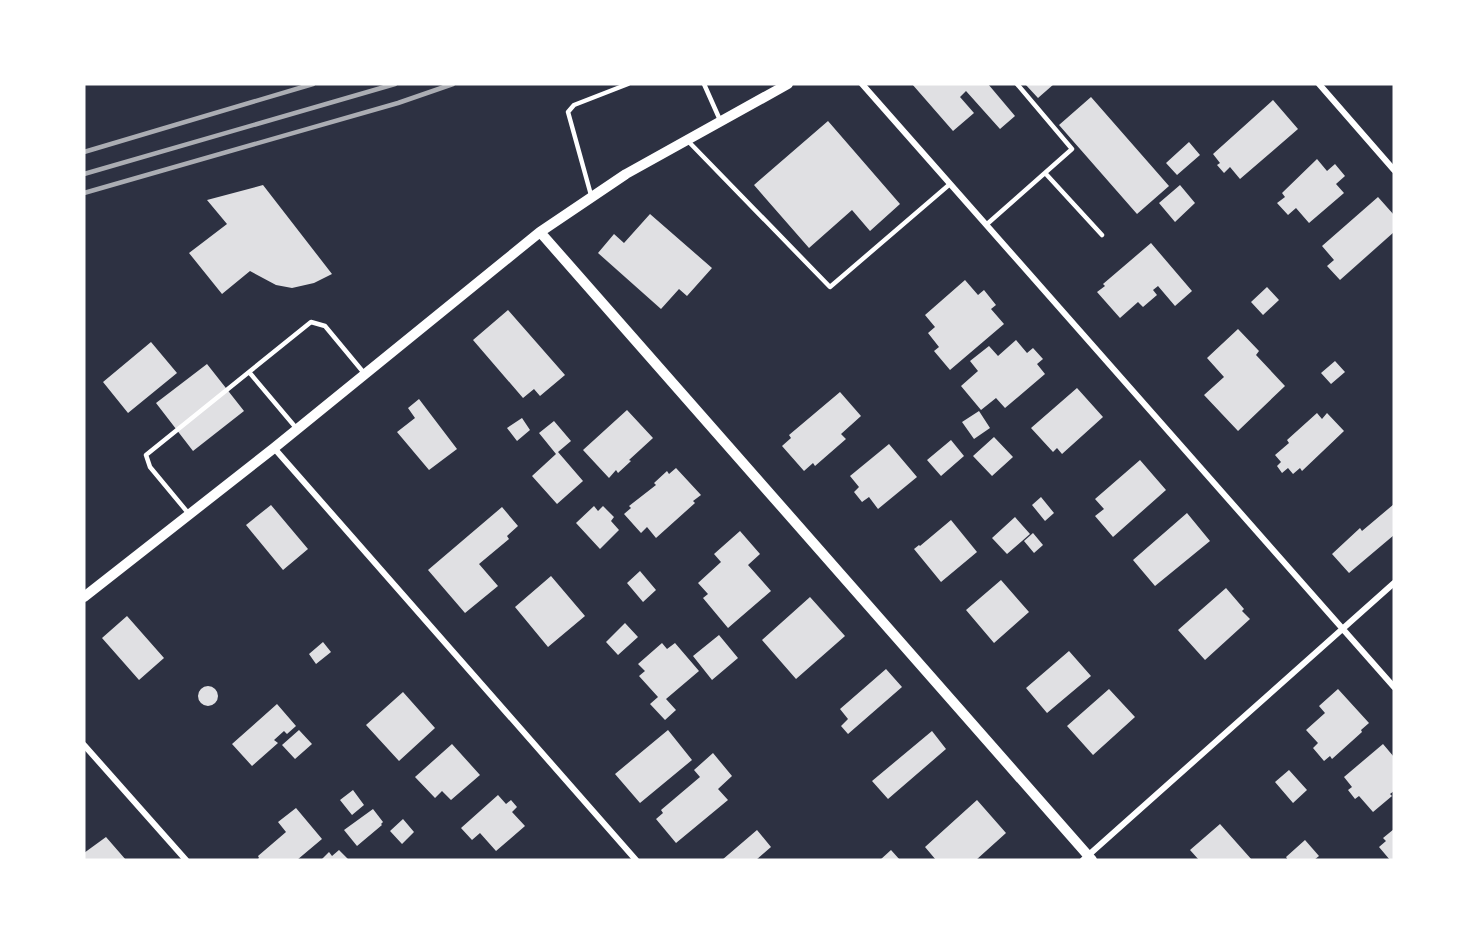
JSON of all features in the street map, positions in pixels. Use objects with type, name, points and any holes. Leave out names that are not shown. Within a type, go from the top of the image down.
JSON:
[{"type":"street","points":[[84,597],[274,448],[540,232],[626,174],[788,84]]},
{"type":"street","points":[[862,84],[1394,687]]},
{"type":"street","points":[[1319,84],[1394,170]]},
{"type":"street","points":[[540,232],[1088,858],[1341,628],[1394,583]]},
{"type":"street","points":[[274,448],[636,860]]},
{"type":"street","points":[[84,745],[186,860]]},
{"type":"lane","points":[[592,198],[568,112],[574,105],[628,84]]},
{"type":"lane","points":[[704,84],[721,121]]},
{"type":"lane","points":[[986,225],[1072,149],[1017,84]]},
{"type":"lane","points":[[687,140],[830,287],[950,184]]},
{"type":"lane","points":[[1046,174],[1102,235]]},
{"type":"lane","points":[[189,514],[150,467],[146,455],[311,322],[325,326],[364,374]]},
{"type":"lane","points":[[249,372],[297,429]]},
{"type":"building","points":[[912,84],[988,84],[1015,116],[1000,129],[966,91],[960,97],[974,113],[953,131]]},
{"type":"building","points":[[1025,84],[1054,84],[1038,98]]},
{"type":"building","points":[[1091,97],[1169,186],[1137,214],[1059,125]]},
{"type":"building","points":[[1273,100],[1298,129],[1240,179],[1230,167],[1224,173],[1217,165],[1220,163],[1213,154]]},
{"type":"building","points":[[828,121],[900,204],[870,231],[852,210],[809,248],[754,185]]},
{"type":"building","points":[[1189,142],[1200,155],[1177,175],[1166,163]]},
{"type":"building","points":[[1317,159],[1327,171],[1335,164],[1345,176],[1336,184],[1344,193],[1309,223],[1296,208],[1288,215],[1277,203],[1285,197],[1282,193]]},
{"type":"building","points":[[263,185],[332,274],[314,283],[292,288],[276,285],[250,271],[222,294],[189,253],[227,224],[207,200]]},
{"type":"building","points":[[1180,185],[1195,203],[1175,222],[1159,203]]},
{"type":"building","points":[[1378,197],[1394,215],[1394,232],[1340,280],[1327,266],[1334,260],[1322,246]]},
{"type":"building","points":[[650,214],[712,268],[687,296],[679,289],[661,309],[598,253],[614,234],[624,243]]},
{"type":"building","points":[[1151,243],[1192,291],[1175,306],[1158,286],[1153,290],[1157,295],[1143,307],[1138,302],[1120,318],[1097,292],[1105,286],[1103,284]]},
{"type":"building","points":[[965,280],[978,295],[984,290],[996,305],[991,309],[1004,324],[950,370],[934,351],[939,347],[928,333],[935,327],[925,315]]},
{"type":"building","points":[[1267,287],[1279,300],[1263,315],[1251,302]]},
{"type":"building","points":[[508,310],[565,375],[540,396],[534,389],[523,398],[473,340]]},
{"type":"building","points":[[1238,329],[1259,351],[1256,355],[1285,386],[1238,431],[1204,395],[1224,377],[1207,358]]},
{"type":"building","points":[[1016,340],[1027,353],[1033,348],[1043,359],[1037,364],[1045,374],[1005,408],[996,398],[981,410],[961,386],[978,371],[970,361],[989,346],[998,356]]},
{"type":"building","points":[[151,342],[177,373],[128,413],[103,382]]},
{"type":"building","points":[[1335,361],[1345,372],[1331,384],[1321,373]]},
{"type":"building","points":[[207,364],[244,411],[193,451],[156,403]]},
{"type":"building","points":[[1077,388],[1103,417],[1062,454],[1057,448],[1053,452],[1031,428]]},
{"type":"building","points":[[840,392],[861,416],[841,434],[846,439],[815,466],[813,463],[804,471],[782,446],[791,438],[789,435]]},
{"type":"building","points":[[419,399],[457,449],[429,470],[397,432],[415,418],[408,408]]},
{"type":"building","points":[[627,410],[653,438],[618,473],[616,470],[609,478],[583,450]]},
{"type":"building","points":[[979,411],[990,428],[974,439],[962,422]]},
{"type":"building","points":[[1317,413],[1322,419],[1327,413],[1344,431],[1302,471],[1300,468],[1293,474],[1288,468],[1282,473],[1277,466],[1281,462],[1275,455],[1289,443],[1287,440]]},
{"type":"building","points":[[522,418],[530,430],[517,441],[507,428]]},
{"type":"building","points":[[554,421],[571,441],[558,452],[583,481],[557,504],[532,476],[556,454],[539,433]]},
{"type":"building","points":[[994,437],[1013,457],[992,476],[973,456]]},
{"type":"building","points":[[951,440],[964,456],[941,476],[927,460]]},
{"type":"building","points":[[889,444],[917,477],[878,509],[869,497],[862,502],[854,492],[859,487],[850,476]]},
{"type":"building","points":[[1140,460],[1166,490],[1113,537],[1095,516],[1104,509],[1095,499]]},
{"type":"building","points":[[676,468],[701,495],[656,538],[647,527],[641,533],[624,514],[631,508],[629,506],[656,485],[654,483],[667,471],[669,474]]},
{"type":"building","points":[[1041,497],[1054,513],[1045,521],[1032,505]]},
{"type":"building","points":[[1394,504],[1394,535],[1349,573],[1332,554],[1360,528],[1362,531]]},
{"type":"building","points":[[271,505],[308,549],[283,570],[246,525]]},
{"type":"building","points":[[594,506],[598,511],[603,506],[614,517],[611,521],[619,530],[600,549],[576,523]]},
{"type":"building","points":[[502,507],[518,526],[507,536],[509,539],[479,564],[498,586],[465,613],[428,570]]},
{"type":"building","points":[[1187,513],[1210,541],[1155,586],[1133,560]]},
{"type":"building","points":[[1015,517],[1030,534],[1007,554],[992,538]]},
{"type":"building","points":[[951,520],[977,552],[941,582],[914,549]]},
{"type":"building","points":[[740,531],[760,554],[748,565],[771,591],[728,628],[703,598],[708,594],[698,583],[721,562],[714,554]]},
{"type":"building","points":[[1033,533],[1043,545],[1034,553],[1024,541]]},
{"type":"building","points":[[640,571],[656,590],[643,602],[627,583]]},
{"type":"building","points":[[551,576],[585,616],[548,647],[515,607]]},
{"type":"building","points":[[1001,580],[1029,612],[994,643],[966,610]]},
{"type":"building","points":[[1226,588],[1250,619],[1205,660],[1178,630]]},
{"type":"building","points":[[810,597],[845,636],[796,679],[762,640]]},
{"type":"building","points":[[127,616],[164,658],[139,680],[102,638]]},
{"type":"building","points":[[625,623],[638,637],[618,655],[606,642]]},
{"type":"building","points":[[719,635],[738,658],[712,680],[693,656]]},
{"type":"building","points":[[323,642],[331,652],[316,664],[309,654]]},
{"type":"building","points":[[662,643],[667,649],[675,643],[699,671],[666,699],[676,710],[665,720],[650,704],[658,697],[639,676],[645,671],[638,664]]},
{"type":"building","points":[[1069,651],[1091,676],[1047,713],[1026,688]]},
{"type":"building","points":[[886,669],[902,687],[848,734],[841,726],[848,719],[840,709]]},
{"type":"building","points":[[208,686],[215,689],[218,696],[215,703],[208,706],[201,703],[198,696],[201,689]]},
{"type":"building","points":[[1109,689],[1135,717],[1093,755],[1067,726]]},
{"type":"building","points":[[1338,689],[1369,723],[1332,759],[1330,756],[1324,761],[1313,748],[1318,743],[1306,730],[1325,713],[1319,706]]},
{"type":"building","points":[[403,692],[435,728],[399,761],[366,725]]},
{"type":"building","points":[[277,704],[296,726],[287,734],[284,731],[274,740],[278,743],[252,766],[232,744]]},
{"type":"building","points":[[299,730],[312,744],[295,759],[282,745]]},
{"type":"building","points":[[668,730],[692,760],[640,803],[615,774]]},
{"type":"building","points":[[932,731],[946,749],[888,799],[872,781]]},
{"type":"building","points":[[452,744],[480,775],[451,800],[442,791],[435,798],[415,777]]},
{"type":"building","points":[[1383,744],[1394,757],[1394,791],[1390,794],[1392,796],[1373,812],[1359,796],[1355,799],[1348,790],[1352,787],[1344,777]]},
{"type":"building","points":[[713,753],[732,776],[718,789],[728,800],[676,843],[656,819],[663,813],[661,810],[700,777],[694,770]]},
{"type":"building","points":[[1289,770],[1307,790],[1293,803],[1275,782]]},
{"type":"building","points":[[353,790],[364,805],[352,815],[340,800]]},
{"type":"building","points":[[498,795],[506,804],[511,800],[517,807],[512,812],[525,826],[496,851],[480,833],[472,840],[461,828]]},
{"type":"building","points":[[977,800],[1006,833],[976,860],[936,860],[925,847]]},
{"type":"building","points":[[296,808],[322,839],[297,860],[257,860],[258,856],[286,832],[278,822]]},
{"type":"building","points":[[373,809],[383,822],[382,825],[357,846],[344,830]]},
{"type":"building","points":[[403,819],[414,832],[402,844],[390,831]]},
{"type":"building","points":[[1220,824],[1252,860],[1199,860],[1190,850]]},
{"type":"building","points":[[1394,829],[1394,860],[1390,860],[1379,847],[1386,841],[1383,838]]},
{"type":"building","points":[[757,830],[771,847],[756,860],[722,860]]},
{"type":"building","points":[[106,837],[126,860],[84,860],[84,853]]},
{"type":"building","points":[[1305,840],[1319,856],[1314,860],[1288,860],[1286,857]]},
{"type":"building","points":[[339,850],[349,860],[321,860],[329,852],[332,856]]},
{"type":"building","points":[[891,850],[900,860],[880,860]]},
{"type":"railway","points":[[84,152],[313,84]]},
{"type":"railway","points":[[84,174],[395,84]]},
{"type":"railway","points":[[84,193],[398,103],[453,84]]}]
